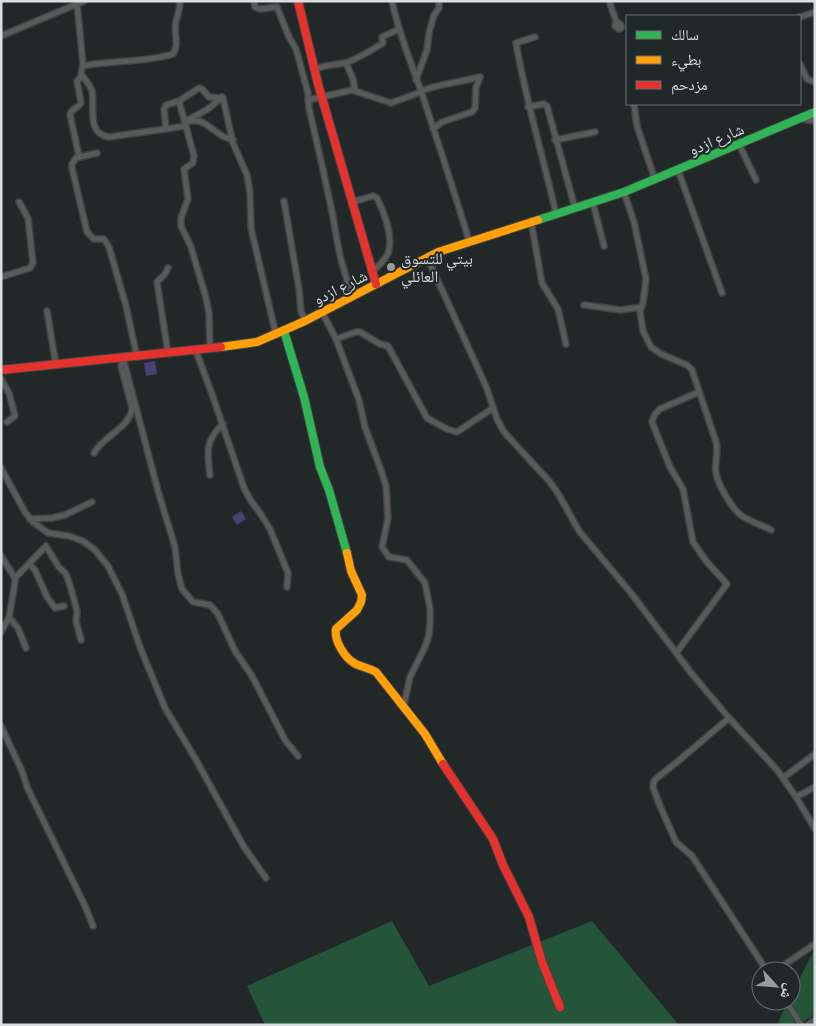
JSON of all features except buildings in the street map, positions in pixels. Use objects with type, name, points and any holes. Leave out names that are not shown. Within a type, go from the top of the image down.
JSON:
[{"type":"street","points":[[1,36],[84,1]]},
{"type":"street","points":[[83,66],[103,62],[110,64],[137,59],[149,60],[173,54],[177,48],[176,22],[180,12],[180,1]]},
{"type":"street","points":[[254,1],[258,9],[275,6],[279,9],[288,37],[296,49],[337,246],[343,272],[353,296]]},
{"type":"street","points":[[298,1],[321,97],[376,284]]},
{"type":"street","points":[[392,1],[399,29],[469,241]]},
{"type":"street","points":[[416,80],[427,50],[429,33],[434,16],[439,8],[439,1]]},
{"type":"street","points":[[609,1],[616,21]]},
{"type":"street","points":[[77,4],[83,66],[82,76],[77,81],[80,103],[78,107],[72,110],[70,115],[79,156]]},
{"type":"street","points":[[801,17],[815,12]]},
{"type":"street","points":[[314,70],[322,66],[346,62],[383,43],[382,37],[399,29]]},
{"type":"street","points":[[535,37],[516,43],[528,107],[539,142],[556,214]]},
{"type":"street","points":[[346,62],[355,90]]},
{"type":"street","points":[[801,66],[807,79],[815,82]]},
{"type":"street","points":[[82,76],[91,86],[95,128],[101,135],[106,137],[121,136],[166,129],[193,120],[211,126],[217,133],[233,140]]},
{"type":"street","points":[[308,100],[355,90],[378,100],[392,103],[433,86],[480,77],[475,93],[475,108],[472,112],[442,122],[433,129]]},
{"type":"street","points":[[166,129],[165,106],[179,101],[199,88],[208,97],[222,97]]},
{"type":"street","points":[[185,124],[222,97]]},
{"type":"street","points":[[222,97],[233,140],[247,175],[250,193],[251,228],[276,335]]},
{"type":"street","points":[[179,101],[194,159],[190,166],[184,169],[188,199],[181,218],[181,226],[191,247],[206,298],[209,313],[210,349]]},
{"type":"street","points":[[528,107],[544,104],[547,106],[575,208]]},
{"type":"street","points":[[634,105],[637,126],[655,180]]},
{"type":"street","name":"شارع ازدو","points":[[1,370],[124,360],[196,351],[241,345],[276,335],[427,257],[469,241],[624,192],[815,112]]},
{"type":"street","points":[[800,119],[815,121]]},
{"type":"street","points":[[555,140],[595,132]]},
{"type":"street","points":[[739,144],[756,180]]},
{"type":"street","points":[[97,153],[79,156],[73,161],[72,168],[85,226],[90,236],[104,239],[109,247],[126,306],[137,357]]},
{"type":"street","points":[[678,170],[722,293]]},
{"type":"street","points":[[624,192],[634,222],[646,279],[640,315],[643,332],[651,347],[661,354],[687,365],[692,370],[717,447],[716,472],[721,489],[743,517],[770,530]]},
{"type":"street","points":[[352,202],[373,196],[377,198],[385,221],[390,248],[387,256],[372,272]]},
{"type":"street","points":[[284,201],[305,321]]},
{"type":"street","points":[[1,278],[30,268],[33,263],[28,218],[19,202]]},
{"type":"street","points":[[592,203],[604,246]]},
{"type":"street","points":[[531,221],[542,283],[558,308],[566,344]]},
{"type":"street","points":[[427,257],[479,370],[504,432],[550,482],[579,531],[631,592],[692,674],[728,718],[770,761],[796,797],[815,829]]},
{"type":"street","points":[[168,268],[157,282],[168,354]]},
{"type":"street","points":[[584,305],[608,307],[617,310],[641,307]]},
{"type":"street","points":[[47,311],[56,365]]},
{"type":"street","points":[[322,312],[336,339],[359,400],[386,486],[388,518],[382,547],[389,557],[407,560],[425,583],[428,594],[429,636],[410,677],[404,706]]},
{"type":"street","points":[[284,331],[304,397],[320,467],[345,542],[351,571],[362,595],[357,610],[336,629],[334,634],[336,640],[347,657],[354,663],[368,667],[376,672],[404,706],[426,734],[456,787],[493,839],[503,865],[529,917],[542,962],[560,1007]]},
{"type":"street","points":[[336,339],[360,332],[380,344],[388,346],[427,418],[447,429],[457,432],[493,408]]},
{"type":"street","points":[[196,351],[244,488],[250,501],[270,529],[286,569],[288,577],[287,587]]},
{"type":"street","points":[[94,453],[101,442],[122,425],[131,413],[132,408],[121,366],[124,360]]},
{"type":"street","points":[[124,360],[175,547],[182,589],[193,602],[210,605],[218,614],[235,651],[252,676],[285,740],[298,756]]},
{"type":"street","points":[[1,379],[9,393],[16,416],[7,422]]},
{"type":"street","points":[[677,652],[727,584],[706,561],[693,542],[683,489],[670,467],[652,422],[652,417],[660,409],[699,392]]},
{"type":"street","points":[[210,475],[208,446],[210,438],[214,431],[223,424]]},
{"type":"street","points":[[1,468],[30,519],[39,528],[48,533],[76,538],[88,544],[108,566],[122,594],[140,647],[167,713],[195,758],[244,846],[266,878]]},
{"type":"street","points":[[30,519],[52,518],[65,515],[92,502]]},
{"type":"street","points":[[15,578],[46,546],[58,566],[66,574],[77,611],[76,621],[81,640]]},
{"type":"street","points":[[1,556],[15,578],[14,595],[9,617],[1,632]]},
{"type":"street","points":[[29,564],[35,570],[47,597],[55,608],[64,606]]},
{"type":"street","points":[[9,617],[18,628],[26,648]]},
{"type":"street","points":[[728,718],[658,777],[653,786],[676,842],[692,856],[760,961]]},
{"type":"street","points":[[1,726],[22,771],[27,787],[93,926]]},
{"type":"street","points":[[783,778],[815,754]]},
{"type":"street","points":[[796,797],[815,787]]},
{"type":"street","points":[[790,961],[815,944]]},
{"type":"street","points":[[792,1011],[801,1025]]},
{"type":"street","points":[[808,1025],[815,1020]]},
{"type":"green space","points":[[392,921],[429,986],[592,921],[679,1025],[265,1025],[247,986]]},
{"type":"green space","points":[[815,948],[815,1014],[798,1025],[777,1025],[783,1011],[801,1011],[801,976]]},
{"type":"shaded area","points":[[155,361],[157,374],[146,376],[144,363]]},
{"type":"shaded area","points":[[241,511],[246,519],[237,525],[232,517]]},
{"type":"traffic: fast","points":[[538,220],[624,192],[815,112]]},
{"type":"traffic: fast","points":[[284,331],[304,397],[320,467],[329,490],[347,553]]},
{"type":"traffic: slow","points":[[221,347],[257,342],[305,321],[438,252],[538,220]]},
{"type":"traffic: slow","points":[[347,553],[351,571],[362,595],[357,610],[336,629],[338,643],[343,653],[350,660],[376,672],[425,734],[443,764]]},
{"type":"traffic: jam","points":[[298,1],[318,84],[376,284]]},
{"type":"traffic: jam","points":[[1,370],[221,347]]},
{"type":"traffic: jam","points":[[443,764],[493,839],[503,865],[529,917],[542,962],[560,1007]]},
{"type":"place","name":"بيتي للتسوق العائلي","points":[[391,267]]}]
